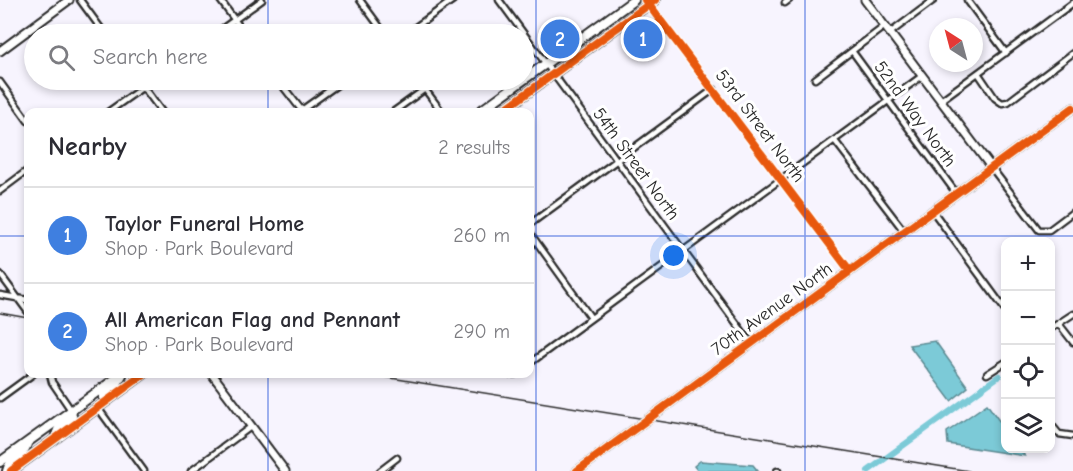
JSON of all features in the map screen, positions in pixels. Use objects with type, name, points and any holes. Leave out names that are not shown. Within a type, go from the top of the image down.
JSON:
[{"type":"main road","points":[[534,73],[634,0]]},
{"type":"main road","points":[[534,89],[650,2]]},
{"type":"main road","points":[[485,108],[510,90]]},
{"type":"main road","points":[[507,108],[532,90]]},
{"type":"main road","points":[[0,462],[116,378]]},
{"type":"main road","points":[[101,405],[104,395],[116,386],[120,378]]},
{"type":"main road","points":[[9,471],[138,378]]},
{"type":"main road","points":[[55,438],[58,430],[72,416],[71,410]]},
{"type":"main road","points":[[9,471],[9,464],[24,452],[27,442]]},
{"type":"street","points":[[37,24],[69,0]]},
{"type":"street","points":[[80,0],[98,24]]},
{"type":"street","points":[[220,0],[238,24]]},
{"type":"street","points":[[229,24],[262,0]]},
{"type":"street","points":[[360,0],[378,24]]},
{"type":"street","points":[[420,24],[453,0]]},
{"type":"street","name":"54th Street North","points":[[499,0],[516,24]]},
{"type":"street","points":[[865,0],[1039,230],[1049,230],[1073,212]]},
{"type":"street","points":[[890,33],[934,0]]},
{"type":"street","points":[[967,0],[1006,53]]},
{"type":"street","name":"53rd Street North","points":[[650,2],[850,270]]},
{"type":"street","points":[[941,100],[1073,2]]},
{"type":"street","points":[[815,79],[885,26]]},
{"type":"street","points":[[0,51],[24,33]]},
{"type":"street","name":"54th Street North","points":[[534,49],[751,343]]},
{"type":"street","name":"52nd Way North","points":[[852,51],[956,193]]},
{"type":"street","points":[[978,73],[995,98],[1002,104],[1008,102],[1073,54]]},
{"type":"street","points":[[534,360],[922,76]]},
{"type":"street","points":[[0,82],[24,115]]},
{"type":"street","points":[[534,221],[714,89]]},
{"type":"street","points":[[114,108],[139,90]]},
{"type":"street","points":[[145,90],[159,108]]},
{"type":"street","points":[[285,90],[298,108]]},
{"type":"street","points":[[306,108],[331,90]]},
{"type":"street","points":[[399,108],[424,90]]},
{"type":"street","points":[[426,90],[439,108]]},
{"type":"street","name":"70th Avenue North","points":[[577,471],[1073,108]]},
{"type":"street","points":[[835,141],[904,231]]},
{"type":"street","points":[[0,191],[24,173]]},
{"type":"street","points":[[932,210],[1001,305]]},
{"type":"street","points":[[534,239],[591,318]]},
{"type":"street","points":[[0,274],[24,306]]},
{"type":"street","points":[[0,295],[24,299]]},
{"type":"street","points":[[1055,326],[1073,314]]},
{"type":"street","points":[[1059,324],[1073,342]]},
{"type":"street","points":[[987,375],[1001,365]]},
{"type":"street","points":[[0,398],[28,378]]},
{"type":"street","points":[[51,378],[71,410]]},
{"type":"street","points":[[215,378],[285,471]]},
{"type":"street","points":[[101,405],[144,471]]},
{"type":"street","points":[[191,471],[252,426]]},
{"type":"street","points":[[1055,429],[1059,434],[1073,436]]},
{"type":"street","points":[[380,471],[397,458]]},
{"type":"water","points":[[935,341],[968,387],[951,401],[909,345]]},
{"type":"water","points":[[987,404],[1001,423],[1001,452],[948,444],[947,432]]},
{"type":"water","points":[[1006,453],[1022,453],[1025,456]]},
{"type":"water","points":[[700,461],[753,465],[758,471],[698,471],[694,466]]},
{"type":"waterway","points":[[868,471],[999,376]]},
{"type":"railway","points":[[0,313],[24,317]]},
{"type":"railway","points":[[391,378],[969,471]]},
{"type":"cycle path","points":[[645,0],[850,271]]},
{"type":"cycle path","points":[[534,88],[655,0]]},
{"type":"cycle path","points":[[506,108],[531,90]]},
{"type":"cycle path","points":[[577,471],[1073,108]]},
{"type":"cycle path","points":[[11,471],[139,378]]},
{"type":"place","name":"All American Flag and Pennant","points":[[560,39]]},
{"type":"place","name":"Taylor Funeral Home","points":[[643,39]]}]
